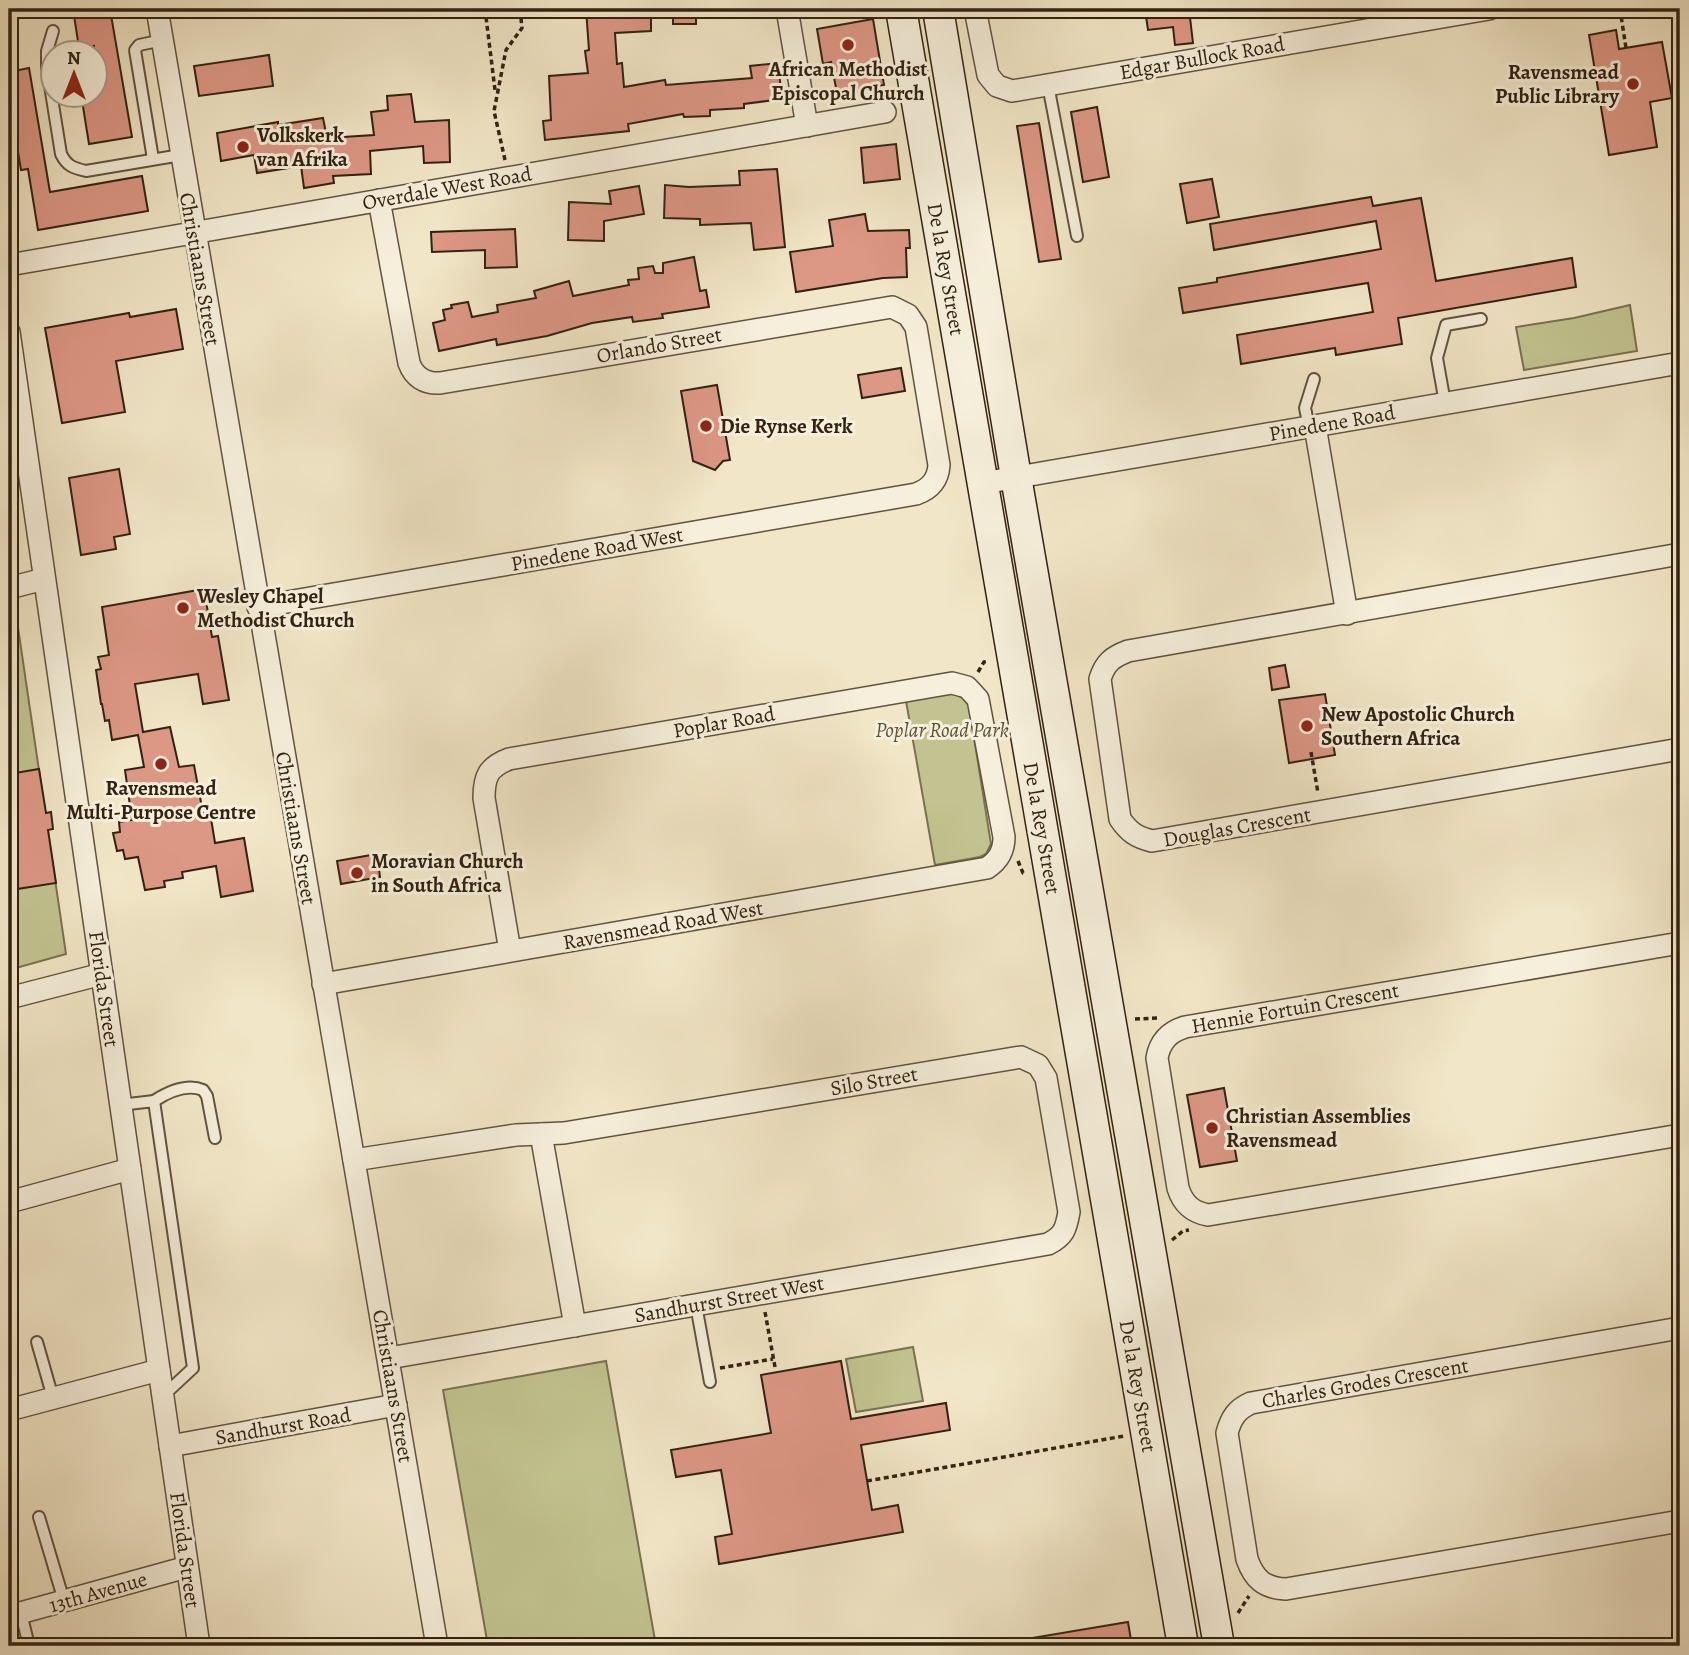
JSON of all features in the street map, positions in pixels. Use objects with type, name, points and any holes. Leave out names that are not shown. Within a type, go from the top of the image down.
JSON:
[{"type":"main road","name":"De la Rey Street","points":[[901,9],[1183,1646]]},
{"type":"main road","name":"De la Rey Street","points":[[938,9],[1016,477],[1219,1646]]},
{"type":"street","name":"Christiaans Street","points":[[158,9],[437,1646]]},
{"type":"street","points":[[787,9],[807,125]]},
{"type":"street","name":"Edgar Bullock Road","points":[[975,9],[988,75],[1004,89],[1012,90],[1481,9]]},
{"type":"street","name":"Overdale West Road","points":[[9,265],[885,112]]},
{"type":"street","name":"Orlando Street","points":[[379,200],[409,363],[421,380],[440,383],[892,307],[908,315],[916,327],[939,465],[932,484]]},
{"type":"street","name":"Florida Street","points":[[9,332],[12,378],[44,579],[199,1646]]},
{"type":"street","name":"Pinedene Road","points":[[983,483],[1680,363]]},
{"type":"street","points":[[1312,426],[1347,614]]},
{"type":"street","name":"Pinedene Road West","points":[[258,607],[916,494],[932,484]]},
{"type":"street","name":"Douglas Crescent","points":[[1680,554],[1128,651],[1115,656],[1104,666],[1100,679],[1120,819],[1138,838],[1152,841],[1680,749]]},
{"type":"street","points":[[9,588],[44,579]]},
{"type":"street","name":"Poplar Road","points":[[510,951],[484,791],[488,771],[496,764],[509,759],[952,683],[967,687],[978,699],[1004,836],[999,858]]},
{"type":"street","name":"Ravensmead Road West","points":[[323,984],[979,870],[999,858]]},
{"type":"street","name":"Hennie Fortuin Crescent","points":[[1680,943],[1185,1027],[1167,1036],[1157,1058],[1178,1188],[1187,1205],[1194,1211],[1208,1215],[1680,1135]]},
{"type":"street","points":[[9,998],[102,974]]},
{"type":"street","name":"Silo Street","points":[[354,1160],[516,1135],[564,1133],[1015,1057],[1027,1058],[1038,1065],[1046,1077],[1069,1212],[1066,1231]]},
{"type":"street","points":[[541,1134],[575,1326]]},
{"type":"street","points":[[9,1202],[130,1169]]},
{"type":"street","name":"Sandhurst Street West","points":[[388,1358],[1048,1244],[1060,1238],[1066,1231]]},
{"type":"street","name":"Charles Grodes Crescent","points":[[1680,1328],[1251,1402],[1240,1408],[1231,1419],[1227,1433],[1247,1559],[1252,1573],[1274,1589],[1680,1521]]},
{"type":"street","points":[[9,1410],[159,1370]]},
{"type":"street","name":"Sandhurst Road","points":[[170,1446],[396,1405]]},
{"type":"street","name":"13th Avenue","points":[[15,1615],[187,1567]]},
{"type":"lane","points":[[53,32],[47,51],[47,67],[61,154],[65,163],[86,171],[181,155]]},
{"type":"lane","points":[[153,159],[135,50],[139,44],[163,40]]},
{"type":"lane","points":[[1048,85],[1077,236]]},
{"type":"lane","points":[[1445,403],[1437,358],[1446,325],[1481,319]]},
{"type":"lane","points":[[1312,426],[1306,408],[1314,379]]},
{"type":"lane","points":[[120,1105],[154,1101],[170,1091],[192,1087],[203,1090],[207,1096],[215,1138]]},
{"type":"lane","points":[[154,1101],[193,1368],[163,1396]]},
{"type":"lane","points":[[696,1305],[709,1376]]},
{"type":"lane","points":[[37,1342],[53,1398]]},
{"type":"lane","points":[[39,1517],[64,1601]]},
{"type":"lane","points":[[15,1615],[29,1646]]},
{"type":"path","points":[[485,9],[496,96]]},
{"type":"path","points":[[508,178],[494,111],[506,50],[522,28],[520,9]]},
{"type":"path","points":[[1620,9],[1626,48]]},
{"type":"path","points":[[973,679],[984,662],[991,660]]},
{"type":"path","points":[[1311,752],[1321,812]]},
{"type":"path","points":[[1132,1019],[1171,1018]]},
{"type":"path","points":[[1170,1242],[1183,1231],[1197,1229]]},
{"type":"path","points":[[764,1304],[775,1367]]},
{"type":"path","points":[[709,1376],[774,1359]]},
{"type":"path","points":[[867,1481],[1124,1436]]},
{"type":"path","points":[[1236,1615],[1253,1590]]},
{"type":"green space","points":[[1630,305],[1637,351],[1524,370],[1516,327],[1574,318]]},
{"type":"green space","points":[[16,614],[66,954],[9,970],[9,616]]},
{"type":"green space","name":"Poplar Road Park","points":[[953,693],[963,698],[969,706],[991,844],[986,854],[980,857],[935,865],[906,701]]},
{"type":"green space","points":[[913,1347],[923,1401],[856,1412],[846,1359]]},
{"type":"green space","points":[[606,1361],[656,1646],[488,1646],[443,1390]]},
{"type":"building","points":[[73,9],[110,9],[132,137],[89,144],[83,108],[108,108],[108,38],[77,38]]},
{"type":"building","points":[[586,9],[639,9],[639,15],[651,14],[651,31],[615,33],[617,64],[622,63],[624,87],[665,80],[666,85],[752,78],[750,66],[778,63],[782,99],[744,104],[744,108],[710,110],[710,116],[684,117],[683,114],[628,124],[629,131],[545,140],[543,121],[551,120],[549,76],[588,73],[585,51],[589,50]]},
{"type":"building","points":[[673,9],[696,9],[696,24],[673,24]]},
{"type":"building","points":[[1145,9],[1189,9],[1193,43],[1175,45],[1173,27],[1148,30]]},
{"type":"building","name":"African Methodist Episcopal Church","points":[[873,19],[884,85],[871,87],[871,91],[837,93],[831,62],[823,64],[817,29]]},
{"type":"building","name":"Ravensmead Public Library","points":[[1616,30],[1619,49],[1662,42],[1672,98],[1650,102],[1657,147],[1609,155],[1589,35]]},
{"type":"building","points":[[269,55],[273,86],[199,96],[194,66]]},
{"type":"building","points":[[29,68],[50,192],[142,176],[148,211],[38,230],[28,169],[21,170],[9,98],[9,72]]},
{"type":"building","points":[[411,94],[415,122],[449,120],[450,162],[424,163],[423,146],[370,151],[371,174],[333,176],[334,183],[304,188],[301,166],[257,173],[254,155],[221,161],[217,133],[278,122],[278,125],[323,118],[327,138],[374,135],[371,112],[388,110],[387,96]]},
{"type":"building","points":[[1097,107],[1109,177],[1083,182],[1071,112]]},
{"type":"building","points":[[1039,123],[1061,259],[1039,262],[1017,126]]},
{"type":"building","points":[[896,144],[900,179],[864,183],[861,148]]},
{"type":"building","points":[[777,169],[785,247],[754,250],[751,223],[700,225],[700,219],[664,218],[665,185],[740,185],[739,171]]},
{"type":"building","points":[[1212,179],[1219,217],[1187,223],[1180,184]]},
{"type":"building","points":[[639,186],[644,214],[604,221],[604,241],[568,240],[569,202],[611,204],[609,191]]},
{"type":"building","points":[[1371,197],[1373,206],[1421,198],[1436,281],[1572,258],[1576,287],[1398,318],[1402,344],[1336,355],[1335,348],[1241,364],[1237,335],[1373,312],[1368,283],[1183,313],[1179,288],[1217,282],[1217,278],[1381,249],[1376,221],[1214,250],[1210,224]]},
{"type":"building","points":[[865,214],[868,231],[909,230],[910,248],[906,248],[907,277],[883,278],[796,292],[790,252],[833,246],[829,220]]},
{"type":"building","points":[[515,229],[517,267],[485,268],[485,250],[432,252],[431,232]]},
{"type":"building","points":[[694,257],[700,291],[706,290],[709,307],[662,314],[663,318],[633,322],[632,317],[592,323],[547,336],[497,345],[496,339],[439,351],[433,323],[445,320],[443,310],[452,308],[451,305],[468,302],[472,317],[498,312],[497,305],[536,298],[534,291],[569,281],[573,296],[629,285],[628,280],[639,279],[638,268],[653,266],[655,273],[663,273],[663,263]]},
{"type":"building","points":[[176,309],[183,349],[116,361],[125,412],[62,423],[45,328],[129,313],[130,317]]},
{"type":"building","points":[[901,368],[905,391],[862,398],[858,375]]},
{"type":"building","name":"Die Rynse Kerk","points":[[717,385],[730,460],[723,461],[715,470],[693,461],[681,391]]},
{"type":"building","points":[[119,469],[130,534],[114,537],[116,549],[81,555],[69,478]]},
{"type":"building","name":"Ravensmead Multi-Purpose Centre","points":[[204,589],[212,637],[218,636],[229,700],[203,704],[198,674],[135,684],[143,732],[170,727],[179,767],[194,765],[203,813],[210,812],[215,843],[244,838],[253,891],[221,897],[216,866],[182,872],[183,878],[164,881],[165,887],[145,890],[138,857],[125,859],[123,850],[117,851],[113,833],[120,832],[119,822],[132,820],[125,770],[144,767],[138,735],[112,740],[109,720],[105,721],[101,704],[96,670],[101,669],[98,657],[109,655],[102,607]]},
{"type":"building","points":[[1285,665],[1289,687],[1272,690],[1269,668]]},
{"type":"building","name":"New Apostolic Church Southern Africa","points":[[1325,694],[1335,755],[1289,763],[1279,700]]},
{"type":"building","points":[[39,769],[46,813],[51,812],[53,829],[48,830],[56,883],[17,889],[9,831],[9,774]]},
{"type":"building","name":"Moravian Church in South Africa","points":[[377,854],[380,877],[341,884],[337,861]]},
{"type":"building","name":"Christian Assemblies Ravensmead","points":[[1224,1088],[1237,1161],[1200,1167],[1187,1095]]},
{"type":"building","points":[[841,1361],[851,1419],[946,1403],[950,1430],[861,1445],[872,1510],[898,1505],[903,1532],[719,1564],[715,1537],[732,1534],[721,1470],[676,1477],[671,1450],[771,1433],[761,1375]]},
{"type":"building","points":[[1128,1622],[1132,1646],[1033,1646],[1032,1638]]},
{"type":"place","name":"African Methodist Episcopal Church","points":[[848,45]]},
{"type":"place","name":"Ravensmead Public Library","points":[[1633,84]]},
{"type":"place","name":"Volkskerk van Afrika","points":[[243,147]]},
{"type":"place","name":"Die Rynse Kerk","points":[[706,426]]},
{"type":"place","name":"Wesley Chapel Methodist Church","points":[[183,608]]},
{"type":"place","name":"New Apostolic Church Southern Africa","points":[[1307,726]]},
{"type":"place","name":"Ravensmead Multi-Purpose Centre","points":[[161,764]]},
{"type":"place","name":"Moravian Church in South Africa","points":[[357,873]]},
{"type":"place","name":"Christian Assemblies Ravensmead","points":[[1212,1128]]}]
